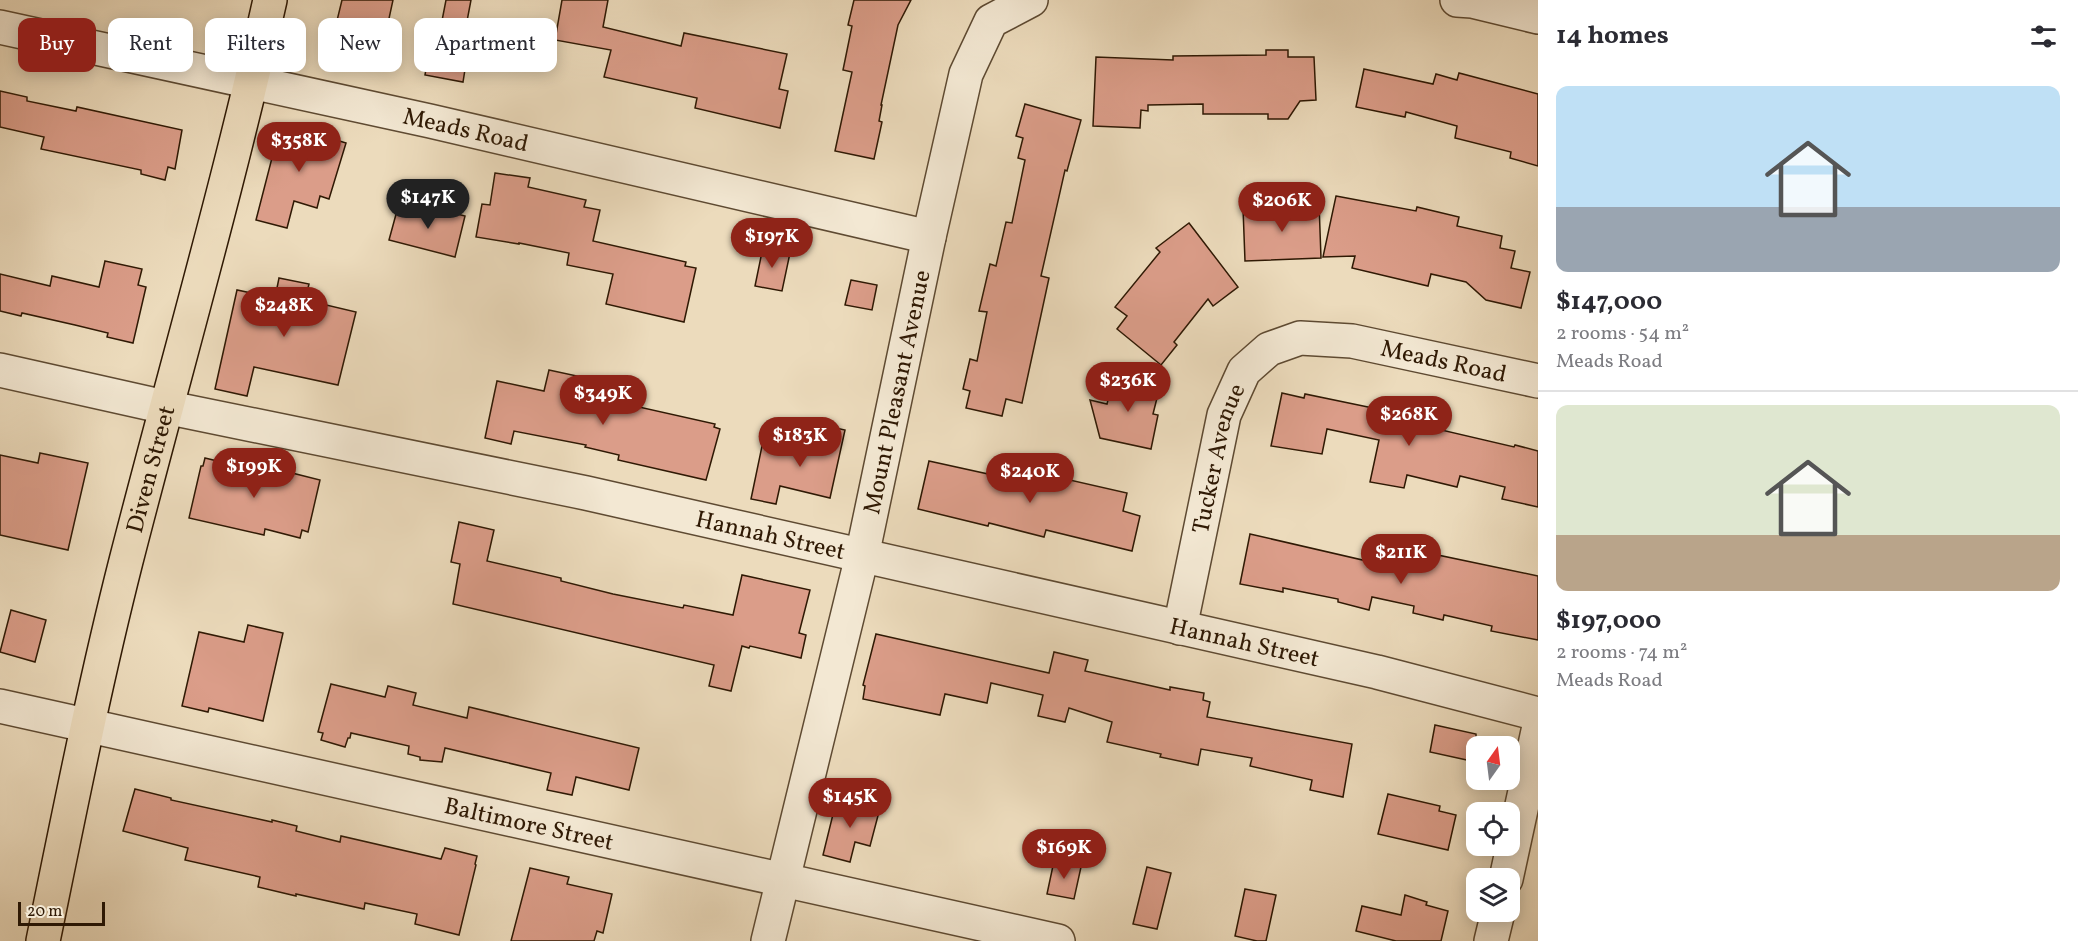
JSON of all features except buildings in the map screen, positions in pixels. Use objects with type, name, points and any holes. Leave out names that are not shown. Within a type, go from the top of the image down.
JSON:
[{"type":"main road","name":"Diven Street","points":[[43,941],[87,725],[125,564],[252,82],[270,0]]},
{"type":"street","name":"Mount Pleasant Avenue","points":[[768,941],[862,556],[966,74],[992,21],[1031,0]]},
{"type":"street","points":[[1457,0],[1472,1],[1538,17]]},
{"type":"street","name":"Meads Road","points":[[0,27],[418,119],[929,237]]},
{"type":"street","name":"Tucker Avenue","points":[[1180,628],[1224,416],[1244,371],[1269,349],[1300,338],[1352,341]]},
{"type":"street","name":"Meads Road","points":[[1352,341],[1538,381]]},
{"type":"street","name":"Hannah Street","points":[[0,370],[165,408],[567,489],[1377,672],[1538,714]]},
{"type":"street","name":"Baltimore Street","points":[[0,706],[1058,941]]},
{"type":"street","points":[[1508,868],[1538,731]]},
{"type":"street","points":[[1491,941],[1496,922]]}]
